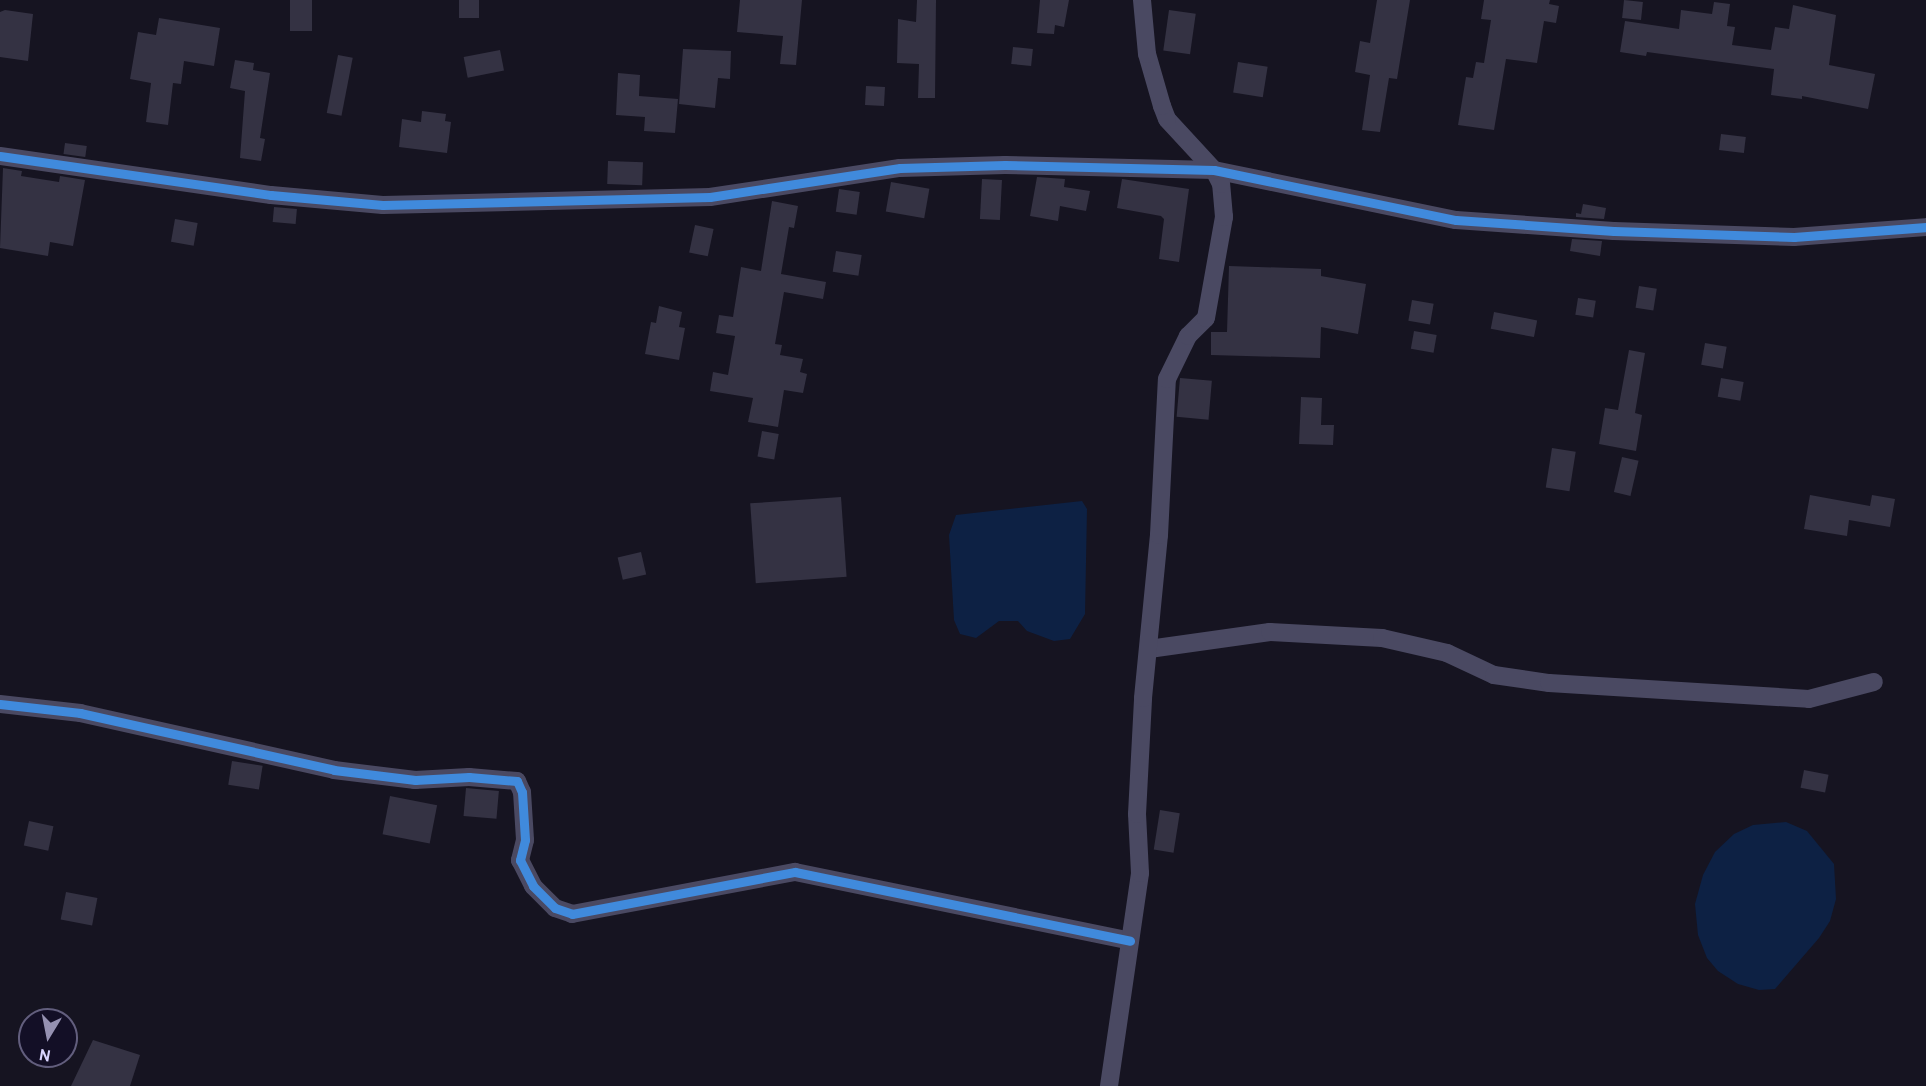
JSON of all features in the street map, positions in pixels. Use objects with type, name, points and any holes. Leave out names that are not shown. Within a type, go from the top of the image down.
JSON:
[{"type":"street","points":[[1109,1086],[1140,873],[1137,814],[1167,379],[1188,336],[1206,318],[1224,217],[1221,184],[1214,170],[1167,118],[1152,79],[1142,0]]},
{"type":"street","points":[[0,156],[272,195],[384,205],[711,196],[900,168],[1005,165],[1214,170],[1456,220],[1614,231],[1794,237],[1926,227]]},
{"type":"street","points":[[1149,649],[1270,632],[1382,638],[1448,653],[1494,675],[1549,683],[1809,699],[1874,682]]},
{"type":"street","points":[[0,704],[80,713],[334,770],[415,780],[469,777],[517,781],[522,792],[525,840],[520,860],[533,886],[555,908],[572,914],[795,872],[1130,941]]},
{"type":"water","points":[[1082,501],[1087,509],[1085,614],[1070,639],[1054,641],[1027,631],[1018,621],[999,621],[976,638],[960,634],[954,620],[949,535],[956,515]]},
{"type":"water","points":[[1786,822],[1807,831],[1834,864],[1836,899],[1830,921],[1819,938],[1775,989],[1759,990],[1738,984],[1718,971],[1707,958],[1698,935],[1695,904],[1703,875],[1715,852],[1734,834],[1753,825]]},
{"type":"building","points":[[290,0],[312,0],[312,31],[290,31]]},
{"type":"building","points":[[459,0],[479,0],[479,18],[459,18]]},
{"type":"building","points":[[740,0],[802,0],[796,65],[780,64],[783,36],[737,32]]},
{"type":"building","points":[[917,0],[936,0],[935,98],[918,98],[919,64],[897,63],[898,19],[916,22]]},
{"type":"building","points":[[1040,0],[1069,0],[1064,27],[1055,25],[1054,34],[1037,33]]},
{"type":"building","points":[[1377,0],[1410,0],[1397,79],[1389,78],[1380,132],[1362,130],[1370,75],[1355,72],[1360,41],[1370,43]]},
{"type":"building","points":[[1484,0],[1550,0],[1549,4],[1559,6],[1556,23],[1544,21],[1537,63],[1506,59],[1494,130],[1458,125],[1466,77],[1473,78],[1476,62],[1484,63],[1491,20],[1481,19]]},
{"type":"building","points":[[1624,0],[1643,2],[1641,20],[1622,18]]},
{"type":"building","points":[[1714,2],[1730,4],[1727,26],[1735,27],[1732,45],[1771,50],[1775,27],[1789,29],[1793,5],[1836,15],[1829,65],[1875,74],[1868,109],[1802,96],[1802,99],[1771,95],[1774,69],[1647,52],[1646,56],[1620,52],[1625,21],[1679,29],[1681,10],[1712,14]]},
{"type":"building","points":[[5,10],[33,14],[28,61],[0,57],[0,12]]},
{"type":"building","points":[[1169,10],[1196,14],[1190,54],[1163,51]]},
{"type":"building","points":[[159,18],[220,28],[214,66],[184,61],[181,84],[173,83],[168,125],[146,122],[151,83],[130,79],[138,32],[156,35]]},
{"type":"building","points":[[1013,47],[1033,49],[1031,66],[1011,64]]},
{"type":"building","points":[[683,49],[731,51],[730,79],[718,78],[715,108],[679,104]]},
{"type":"building","points":[[500,50],[504,71],[468,78],[464,57]]},
{"type":"building","points":[[338,55],[353,58],[341,116],[327,113]]},
{"type":"building","points":[[235,60],[254,63],[253,70],[270,73],[260,138],[265,139],[261,161],[240,158],[245,91],[230,88]]},
{"type":"building","points":[[1238,62],[1268,67],[1263,97],[1233,93]]},
{"type":"building","points":[[618,73],[640,75],[639,96],[678,99],[675,133],[644,131],[645,117],[616,115]]},
{"type":"building","points":[[866,86],[885,87],[884,106],[865,105]]},
{"type":"building","points":[[422,111],[446,114],[445,121],[451,122],[447,153],[399,147],[402,119],[421,122]]},
{"type":"building","points":[[1721,134],[1746,137],[1744,153],[1719,150]]},
{"type":"building","points":[[65,143],[87,146],[85,157],[63,154]]},
{"type":"building","points":[[608,161],[643,162],[642,185],[607,184]]},
{"type":"building","points":[[3,168],[22,171],[21,176],[59,182],[60,176],[85,180],[73,246],[50,242],[48,256],[0,248]]},
{"type":"building","points":[[1037,177],[1065,179],[1064,187],[1090,191],[1086,211],[1060,206],[1058,221],[1030,216]]},
{"type":"building","points":[[982,179],[1002,180],[1000,220],[980,219]]},
{"type":"building","points":[[1122,179],[1189,189],[1179,262],[1159,259],[1164,219],[1161,216],[1117,208]]},
{"type":"building","points":[[891,182],[929,189],[924,218],[886,212]]},
{"type":"building","points":[[839,189],[860,192],[857,215],[836,212]]},
{"type":"building","points":[[772,201],[798,206],[794,228],[789,227],[781,274],[826,282],[823,299],[784,292],[775,344],[782,345],[780,355],[803,359],[800,372],[807,374],[803,393],[784,390],[778,427],[748,422],[753,398],[710,391],[713,372],[728,375],[735,336],[716,333],[719,315],[733,317],[741,267],[761,271]]},
{"type":"building","points":[[1583,204],[1606,208],[1604,219],[1576,217],[1576,213],[1581,214]]},
{"type":"building","points":[[274,207],[297,209],[296,224],[273,222]]},
{"type":"building","points":[[175,219],[198,223],[194,246],[171,242]]},
{"type":"building","points":[[695,225],[714,229],[708,256],[689,252]]},
{"type":"building","points":[[1572,239],[1602,241],[1600,256],[1570,251]]},
{"type":"building","points":[[836,251],[862,255],[858,276],[833,272]]},
{"type":"building","points":[[1229,266],[1321,269],[1321,276],[1366,284],[1358,334],[1321,327],[1320,358],[1211,355],[1211,332],[1227,332]]},
{"type":"building","points":[[1639,286],[1657,289],[1653,311],[1636,308]]},
{"type":"building","points":[[1578,298],[1596,301],[1593,318],[1575,315]]},
{"type":"building","points":[[1412,300],[1434,304],[1430,325],[1408,321]]},
{"type":"building","points":[[659,306],[682,312],[679,327],[685,328],[679,360],[645,354],[651,322],[656,323]]},
{"type":"building","points":[[1494,312],[1537,320],[1534,337],[1491,329]]},
{"type":"building","points":[[1414,331],[1437,335],[1434,353],[1411,349]]},
{"type":"building","points":[[1705,343],[1727,347],[1723,368],[1701,365]]},
{"type":"building","points":[[1629,350],[1645,353],[1635,413],[1642,415],[1636,451],[1599,444],[1605,408],[1618,410]]},
{"type":"building","points":[[1180,378],[1212,381],[1208,420],[1177,417]]},
{"type":"building","points":[[1721,378],[1744,382],[1740,401],[1718,397]]},
{"type":"building","points":[[1301,397],[1322,398],[1321,425],[1334,425],[1333,445],[1299,444]]},
{"type":"building","points":[[762,431],[779,434],[774,460],[757,457]]},
{"type":"building","points":[[1552,448],[1576,452],[1569,491],[1546,488]]},
{"type":"building","points":[[1622,457],[1639,461],[1630,496],[1614,492]]},
{"type":"building","points":[[1810,495],[1870,506],[1872,495],[1895,499],[1890,527],[1849,520],[1847,536],[1804,529]]},
{"type":"building","points":[[841,497],[847,577],[756,583],[750,503]]},
{"type":"building","points":[[641,552],[646,574],[623,580],[618,557]]},
{"type":"building","points":[[232,761],[263,766],[259,790],[228,785]]},
{"type":"building","points":[[1804,770],[1829,775],[1825,792],[1801,788]]},
{"type":"building","points":[[466,788],[499,791],[496,819],[464,816]]},
{"type":"building","points":[[390,796],[437,805],[430,843],[383,834]]},
{"type":"building","points":[[1160,810],[1180,813],[1173,853],[1154,850]]},
{"type":"building","points":[[29,821],[53,826],[48,851],[24,845]]},
{"type":"building","points":[[66,892],[97,898],[92,926],[61,919]]},
{"type":"building","points":[[93,1040],[140,1055],[130,1086],[71,1086]]},
{"type":"cycle path","points":[[0,156],[271,195],[383,205],[710,197],[900,168],[1005,165],[1214,170],[1456,220],[1614,231],[1794,237],[1926,227]]},
{"type":"cycle path","points":[[0,704],[80,713],[334,770],[415,780],[469,777],[517,781],[522,792],[525,840],[520,860],[533,886],[555,908],[572,914],[795,872],[1130,941]]}]
